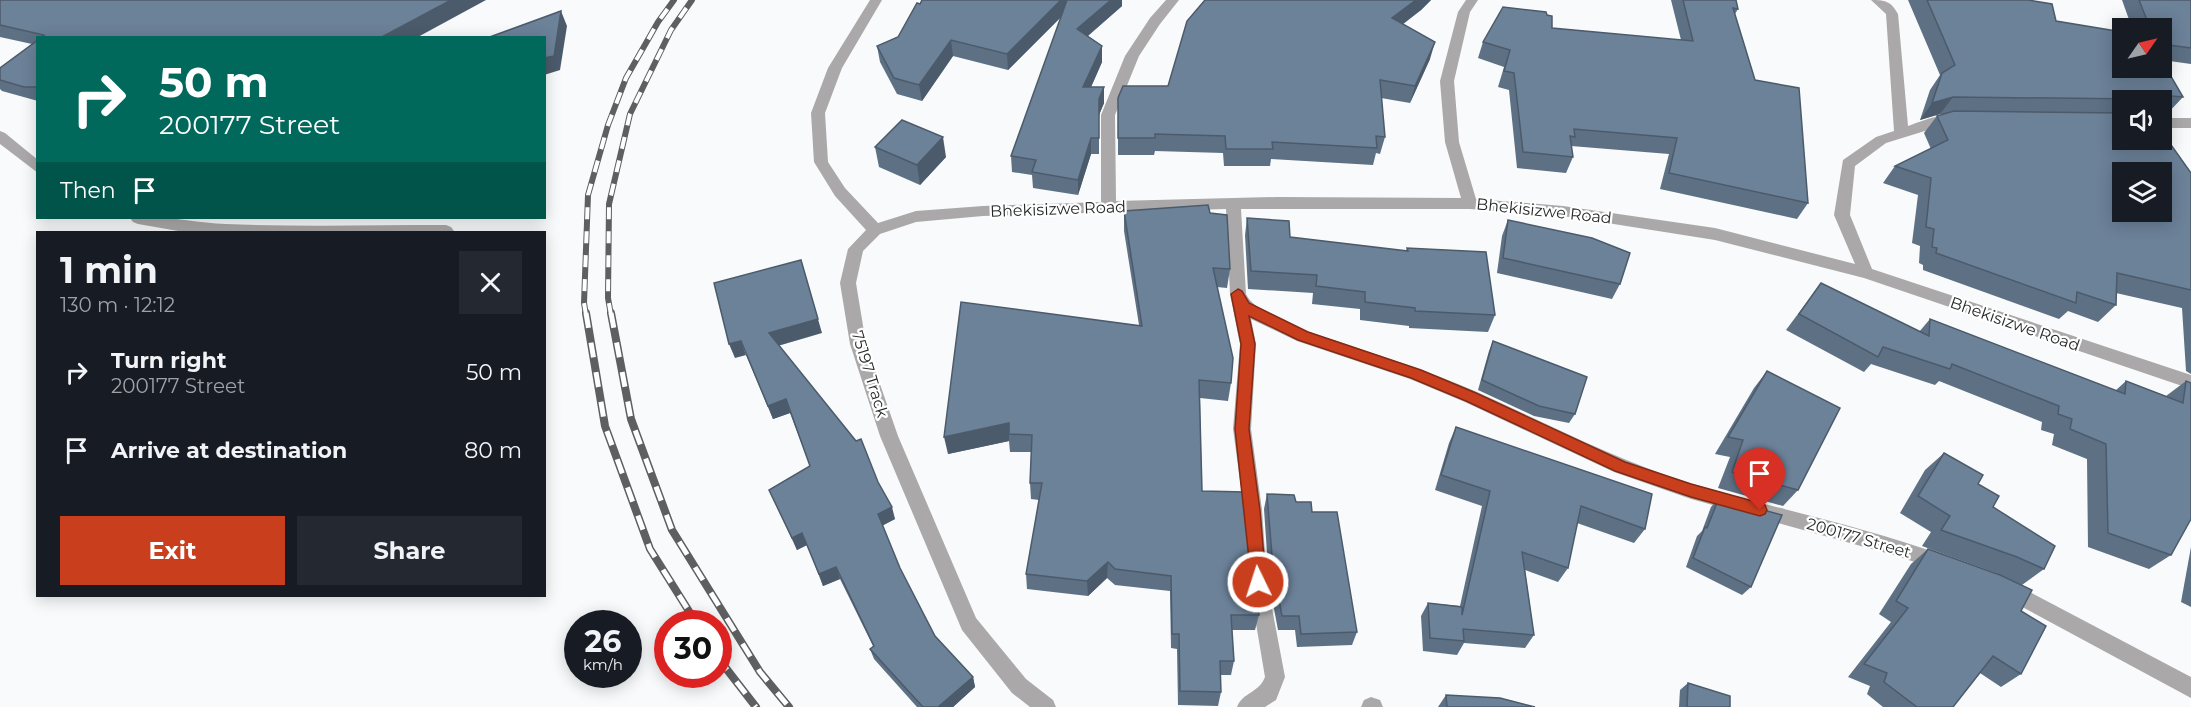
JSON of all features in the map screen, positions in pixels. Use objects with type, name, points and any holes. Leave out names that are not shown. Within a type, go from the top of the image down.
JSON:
[{"type":"street","points":[[875,230],[840,192],[821,162],[818,112],[835,68],[876,0]]},
{"type":"street","points":[[1109,208],[1108,115],[1132,56],[1155,21],[1173,0]]},
{"type":"street","points":[[1470,204],[1452,142],[1447,81],[1464,12],[1472,0]]},
{"type":"street","points":[[1876,0],[1892,14],[1901,133]]},
{"type":"street","points":[[1866,273],[1842,215],[1848,164],[1881,140],[1940,121],[1963,121]]},
{"type":"street","points":[[2172,123],[2191,123]]},
{"type":"street","points":[[0,136],[36,166]]},
{"type":"street","name":"Bhekisizwe Road","points":[[875,230],[916,217],[983,211],[1330,201],[1470,204],[1563,211],[1705,233],[1866,273],[2191,382]]},
{"type":"street","points":[[1233,205],[1238,294],[1248,344],[1242,429],[1253,510],[1258,582],[1275,677],[1269,693],[1247,707]]},
{"type":"street","points":[[143,219],[195,229],[446,231]]},
{"type":"street","name":"75197 Track","points":[[875,230],[856,249],[848,283],[858,344],[889,436],[969,624],[1019,686],[1046,707]]},
{"type":"street","name":"200177 Street","points":[[1238,294],[1244,307],[1263,318],[1303,336],[1449,387],[1620,467],[1691,491],[1897,548],[1958,570]]},
{"type":"street","points":[[1988,580],[2191,688]]},
{"type":"building","points":[[0,0],[451,0],[384,36],[43,36],[0,25]]},
{"type":"building","points":[[922,0],[1061,0],[1007,54],[951,40],[919,85],[894,78],[877,46],[898,37],[917,3],[920,4]]},
{"type":"building","points":[[1067,0],[1111,0],[1077,29],[1102,46],[1083,87],[1104,87],[1099,99],[1099,138],[1091,138],[1078,180],[1032,172],[1036,160],[1011,156]]},
{"type":"building","points":[[1205,0],[1416,0],[1392,18],[1435,42],[1415,86],[1380,80],[1385,137],[1376,136],[1377,148],[1272,142],[1273,149],[1226,149],[1225,136],[1155,134],[1155,138],[1118,138],[1118,98],[1123,86],[1168,86],[1187,21]]},
{"type":"building","points":[[1683,0],[1736,0],[1738,9],[1733,8],[1755,80],[1799,88],[1808,203],[1669,173],[1677,138],[1574,129],[1575,137],[1570,136],[1573,157],[1523,152],[1514,73],[1504,71],[1510,50],[1483,42],[1503,7],[1546,12],[1547,15],[1552,16],[1552,28],[1693,41]]},
{"type":"building","points":[[1927,0],[2028,0],[2052,4],[2056,21],[2112,30],[2112,78],[2172,78],[2183,97],[2172,96],[2172,90],[2112,90],[2112,99],[1953,97],[1932,103],[1942,73],[1955,65]]},
{"type":"building","points":[[2139,0],[2191,0],[2191,48],[2172,45],[2172,18],[2146,18]]},
{"type":"building","points":[[561,11],[554,56],[546,58],[546,36],[492,36]]},
{"type":"building","points":[[36,41],[36,87],[24,87],[0,80],[0,68]]},
{"type":"building","points":[[1954,111],[2112,113],[2112,150],[2172,150],[2172,146],[2191,173],[2191,290],[2117,273],[2116,305],[2077,292],[2076,303],[1936,253],[1937,248],[1932,247],[1934,229],[1926,227],[1931,178],[1895,166],[1948,140],[1937,116]]},
{"type":"building","points":[[902,120],[943,137],[917,165],[875,147]]},
{"type":"building","points":[[1208,205],[1210,213],[1227,215],[1230,269],[1213,268],[1233,358],[1231,383],[1199,380],[1202,491],[1245,492],[1250,566],[1259,615],[1231,615],[1234,661],[1220,661],[1221,692],[1180,691],[1179,634],[1172,634],[1171,576],[1115,569],[1108,562],[1087,581],[1026,574],[1042,483],[1030,483],[1032,435],[1009,434],[1009,423],[944,437],[961,302],[1142,326],[1124,211]]},
{"type":"building","points":[[1247,218],[1289,221],[1290,237],[1408,251],[1407,248],[1486,252],[1495,315],[1415,311],[1415,308],[1365,302],[1365,292],[1316,286],[1317,275],[1251,271]]},
{"type":"building","points":[[1508,220],[1592,238],[1630,253],[1620,284],[1503,258]]},
{"type":"building","points":[[801,260],[818,319],[769,333],[856,441],[861,439],[878,482],[892,507],[878,514],[900,568],[935,636],[973,677],[938,707],[923,707],[870,649],[874,646],[836,567],[819,574],[802,533],[792,538],[769,490],[810,466],[786,399],[768,406],[741,341],[729,344],[714,283]]},
{"type":"building","points":[[1821,283],[1929,336],[1930,319],[2125,394],[2126,381],[2183,403],[2186,381],[2191,383],[2191,519],[2171,555],[2108,533],[2106,444],[2070,429],[2072,419],[2058,414],[2059,406],[1952,364],[1950,369],[1883,347],[1878,357],[1799,314]]},
{"type":"building","points":[[1493,341],[1587,377],[1575,414],[1539,406],[1482,380]]},
{"type":"building","points":[[1767,371],[1840,408],[1798,490],[1732,472],[1743,440],[1728,437]]},
{"type":"building","points":[[1456,427],[1652,494],[1645,529],[1581,506],[1568,568],[1522,552],[1534,635],[1463,629],[1464,641],[1430,638],[1428,603],[1462,607],[1462,615],[1490,491],[1441,475]]},
{"type":"building","points":[[1944,453],[1983,475],[1978,484],[1999,496],[1993,507],[2055,546],[2044,569],[1941,530],[1950,516],[1918,496]]},
{"type":"building","points":[[1267,494],[1294,495],[1296,502],[1311,502],[1312,512],[1337,512],[1357,632],[1301,634],[1299,616],[1282,616],[1273,568]]},
{"type":"building","points":[[1719,498],[1782,515],[1751,587],[1693,558]]},
{"type":"building","points":[[1928,549],[2000,575],[2032,590],[2021,611],[2046,626],[2021,674],[1993,656],[1953,707],[1917,707],[1884,682],[1887,673],[1864,664],[1908,608],[1896,601]]},
{"type":"building","points":[[1688,683],[1730,696],[1730,707],[1687,707]]},
{"type":"building","points":[[1446,695],[1500,698],[1535,707],[1447,707]]},
{"type":"railway","points":[[586,315],[584,303],[588,195],[608,125],[626,78],[658,22],[674,0]]},
{"type":"railway","points":[[611,315],[608,298],[609,204],[630,114],[671,30],[692,0]]},
{"type":"railway","points":[[586,313],[605,426],[650,549],[688,610]]},
{"type":"railway","points":[[611,313],[631,419],[672,530],[760,672],[789,707]]},
{"type":"railway","points":[[732,676],[756,707]]},
{"type":"route","points":[[1258,582],[1253,510],[1242,429],[1248,344],[1238,294],[1244,307],[1253,313],[1303,336],[1416,374],[1471,397],[1620,467],[1691,491],[1760,510]]}]
